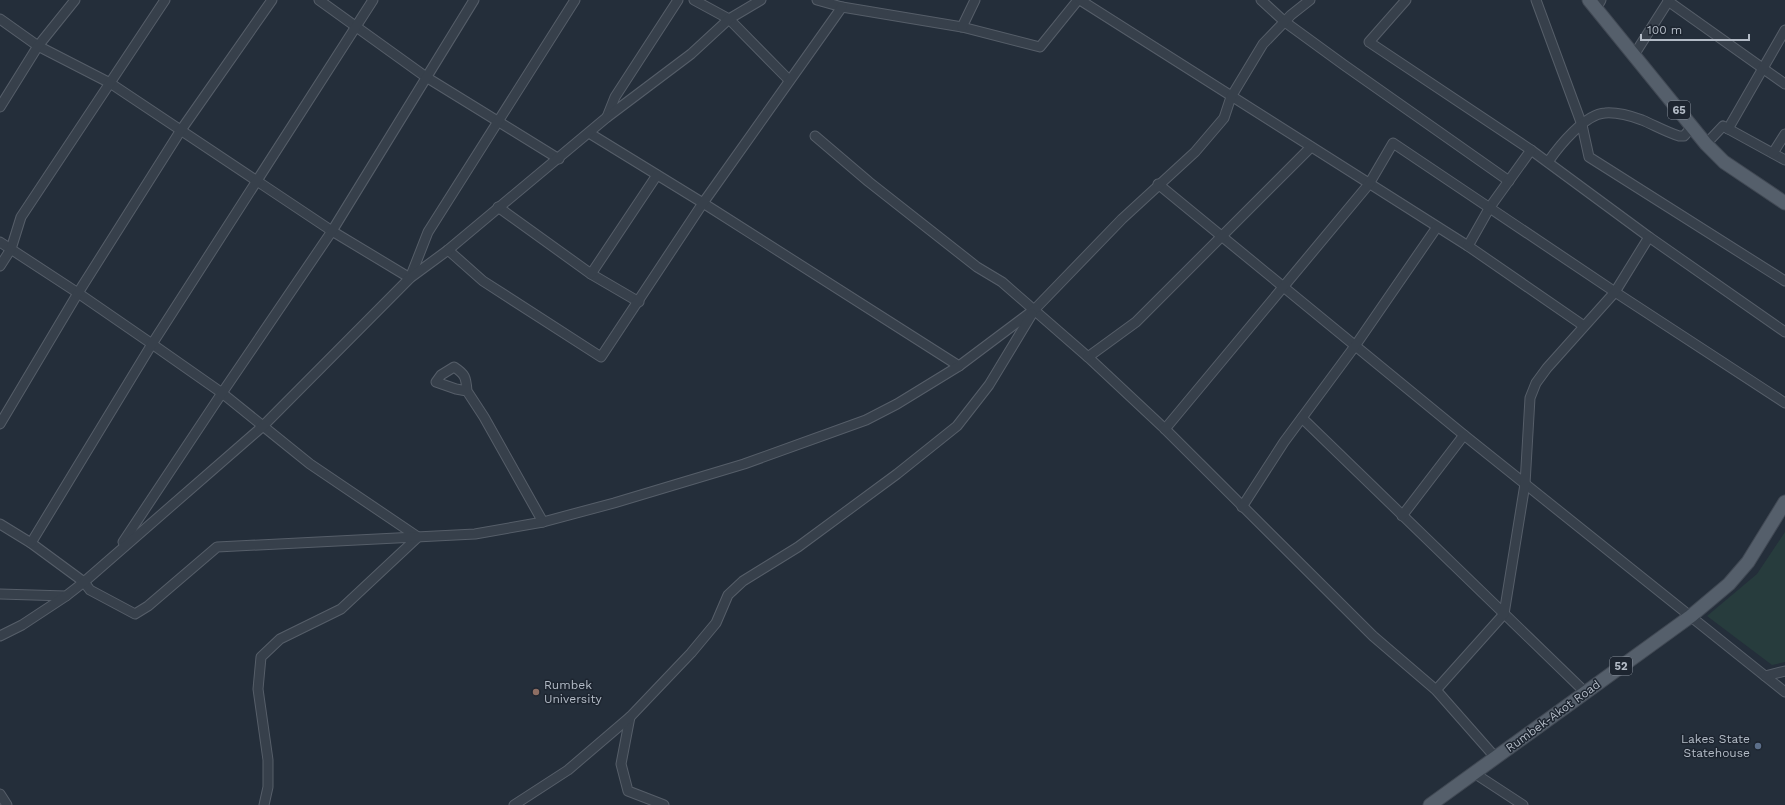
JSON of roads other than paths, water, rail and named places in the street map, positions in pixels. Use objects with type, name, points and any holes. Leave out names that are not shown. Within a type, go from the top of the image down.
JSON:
[{"type":"main road","name":"65","points":[[1595,3],[1634,55],[1706,144],[1724,162],[1785,203]]},
{"type":"main road","name":"Rumbek-Akot Road","points":[[1430,805],[1691,616],[1729,584],[1748,562],[1785,502]]},
{"type":"street","points":[[0,107],[38,46],[75,0]]},
{"type":"street","points":[[0,266],[11,249],[22,217],[165,0]]},
{"type":"street","points":[[0,424],[78,293],[181,130],[272,0]]},
{"type":"street","points":[[319,0],[426,77],[559,159]]},
{"type":"street","points":[[31,543],[152,344],[373,0]]},
{"type":"street","points":[[117,552],[222,393],[332,231],[474,0]]},
{"type":"street","points":[[410,278],[428,232],[575,0]]},
{"type":"street","points":[[606,118],[615,97],[678,0]]},
{"type":"street","points":[[694,0],[729,19],[789,80]]},
{"type":"street","points":[[0,636],[22,625],[66,596],[84,582],[263,426],[410,278],[448,250],[498,207],[559,159],[606,118],[691,54],[729,19],[761,0]]},
{"type":"street","points":[[817,0],[842,7],[962,27],[1040,47],[1079,0],[1468,246],[1584,326]]},
{"type":"street","points":[[962,27],[975,0]]},
{"type":"street","points":[[1261,0],[1285,22],[1509,181]]},
{"type":"street","points":[[0,524],[31,543],[84,582],[90,590],[135,614],[148,606],[217,547],[475,534],[543,522],[716,473],[866,420],[897,404],[959,366],[1035,309],[1122,219],[1158,184],[1195,152],[1224,118],[1231,97],[1264,44],[1285,22],[1310,0]]},
{"type":"street","points":[[1406,0],[1369,42],[1531,150],[1649,237],[1785,332]]},
{"type":"street","points":[[1536,0],[1582,125],[1589,157],[1785,281]]},
{"type":"street","points":[[1634,55],[1668,0],[1785,84]]},
{"type":"street","points":[[448,250],[483,281],[601,357],[639,302],[703,203],[842,7]]},
{"type":"street","points":[[0,19],[38,46],[110,83],[332,231],[410,278]]},
{"type":"street","points":[[1728,128],[1785,30]]},
{"type":"street","points":[[1548,162],[1558,146],[1595,115],[1605,112],[1618,113],[1640,119],[1679,136],[1684,136],[1692,127]]},
{"type":"street","points":[[1706,144],[1723,126],[1785,160]]},
{"type":"street","points":[[589,133],[703,203],[959,366]]},
{"type":"street","points":[[1773,153],[1785,134]]},
{"type":"street","points":[[815,136],[869,182],[955,250],[977,267],[1002,282],[1035,309],[1088,357],[1165,429],[1373,636],[1436,690],[1495,757]]},
{"type":"street","points":[[1165,429],[1284,288],[1369,184],[1393,143],[1615,292],[1785,403]]},
{"type":"street","points":[[1088,357],[1136,322],[1310,147]]},
{"type":"street","points":[[1468,246],[1490,207],[1531,150]]},
{"type":"street","points":[[591,274],[657,175]]},
{"type":"street","points":[[1158,184],[1464,435],[1785,692]]},
{"type":"street","points":[[498,207],[591,274],[639,302]]},
{"type":"street","points":[[1242,507],[1284,442],[1355,346],[1437,227]]},
{"type":"street","points":[[1436,690],[1504,614],[1525,484],[1530,398],[1536,383],[1547,368],[1615,292],[1649,237]]},
{"type":"street","points":[[0,242],[78,293],[222,393],[310,464],[418,537]]},
{"type":"street","points":[[514,805],[568,770],[630,717],[691,653],[716,623],[728,595],[742,581],[798,547],[897,474],[957,426],[989,385],[1035,309]]},
{"type":"street","points":[[467,390],[484,417],[543,522]]},
{"type":"street","points":[[1302,418],[1585,692]]},
{"type":"street","points":[[1402,516],[1464,435]]},
{"type":"street","points":[[264,805],[268,787],[268,760],[258,689],[261,657],[280,638],[341,609],[418,537]]},
{"type":"street","points":[[0,594],[66,596]]},
{"type":"street","points":[[1765,676],[1785,671]]},
{"type":"street","points":[[630,717],[621,764],[628,790],[664,805]]},
{"type":"street","points":[[1474,773],[1523,805]]},
{"type":"street","points":[[0,794],[7,805]]},
{"type":"place","name":"Rumbek University","points":[[536,692]]},
{"type":"place","name":"Lakes State Statehouse","points":[[1758,746]]}]
